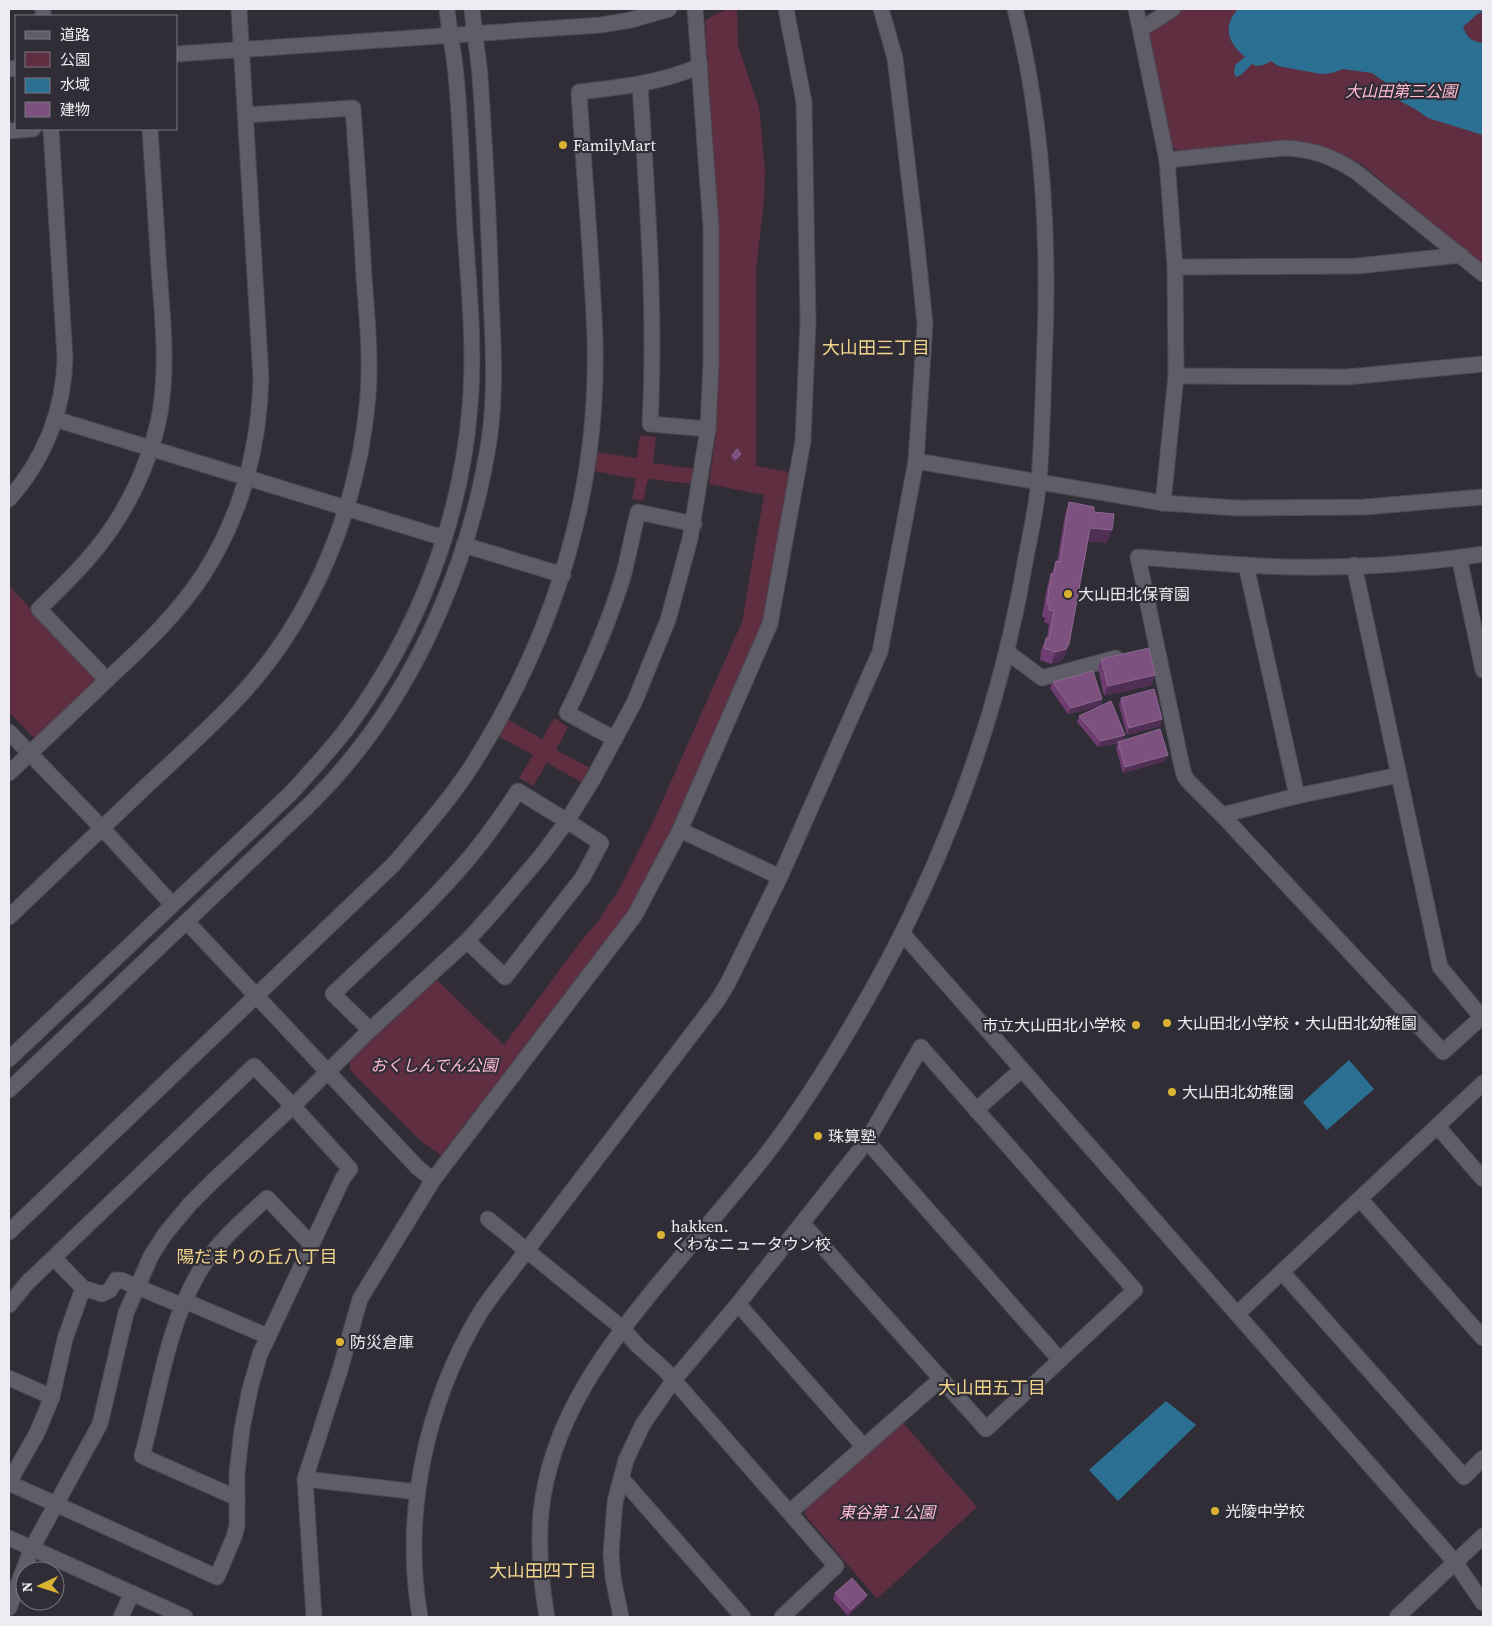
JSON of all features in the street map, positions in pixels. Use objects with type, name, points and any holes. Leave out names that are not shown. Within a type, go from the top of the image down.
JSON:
[{"type":"street","points":[[9,773],[161,626],[201,577],[226,534],[246,478],[257,428],[261,378],[239,9]]},
{"type":"street","points":[[9,1059],[290,794],[347,728],[373,690],[422,600],[456,498],[464,458],[470,405],[472,344],[456,75],[447,9]]},
{"type":"street","points":[[9,1090],[308,806],[340,771],[369,734],[399,689],[448,591],[476,508],[490,432],[492,392],[493,341],[489,214],[479,73],[472,9]]},
{"type":"street","points":[[178,54],[601,25],[631,20],[669,9]]},
{"type":"street","points":[[9,1608],[32,1548],[100,1424],[126,1312],[136,1287],[158,1244],[175,1221],[213,1181],[294,1106],[370,1030],[467,942],[541,856],[567,821],[634,703],[668,620],[694,524],[708,429],[711,363],[711,228],[695,9]]},
{"type":"street","points":[[314,1617],[305,1479],[340,1370],[360,1299],[432,1180],[629,925],[680,830],[770,624],[803,441],[808,322],[804,102],[786,9]]},
{"type":"street","points":[[420,1617],[414,1572],[414,1536],[418,1492],[424,1457],[434,1419],[458,1356],[481,1312],[526,1250],[717,1002],[780,876],[880,652],[916,462],[925,324],[895,58],[881,9]]},
{"type":"street","points":[[547,1617],[542,1585],[541,1512],[555,1450],[575,1401],[622,1328],[764,1157],[809,1095],[855,1021],[922,894],[957,814],[976,758],[1007,652],[1023,579],[1039,482],[1047,311],[1043,174],[1024,42],[1015,9]]},
{"type":"street","points":[[1136,9],[1168,160],[1175,267],[1176,376],[1164,502]]},
{"type":"street","points":[[1141,29],[1173,9]]},
{"type":"street","points":[[9,1232],[394,864],[436,814],[467,772],[519,683],[556,595],[581,501],[588,461],[595,341],[579,92],[662,80],[700,66]]},
{"type":"street","points":[[640,84],[648,208],[653,365],[650,424],[708,429]]},
{"type":"street","points":[[9,917],[238,698],[260,671],[301,613],[323,570],[347,509],[362,440],[369,373],[353,108],[246,115]]},
{"type":"street","points":[[9,498],[37,462],[46,445],[64,384],[65,358],[51,130]]},
{"type":"street","points":[[107,680],[39,609],[75,574],[104,540],[127,504],[150,448],[162,400],[165,353],[150,130]]},
{"type":"street","points":[[1168,160],[1285,148],[1298,148],[1323,154],[1355,171],[1483,274]]},
{"type":"street","points":[[1175,267],[1357,266],[1461,255]]},
{"type":"street","points":[[1176,376],[1347,377],[1483,364]]},
{"type":"street","points":[[55,419],[444,538]]},
{"type":"street","points":[[916,462],[1164,502],[1237,508],[1328,508],[1406,504],[1483,497]]},
{"type":"street","points":[[615,739],[567,713],[589,665],[614,602],[624,572],[638,512],[694,524]]},
{"type":"street","points":[[464,545],[563,574]]},
{"type":"street","points":[[1354,565],[1440,967],[1483,1018],[1443,1052],[1185,777],[1138,557],[1291,567],[1459,558],[1483,554]]},
{"type":"street","points":[[1459,558],[1483,670]]},
{"type":"street","points":[[1246,565],[1297,796]]},
{"type":"street","points":[[1007,652],[1042,678],[1116,658]]},
{"type":"street","points":[[9,732],[172,904]]},
{"type":"street","points":[[1222,815],[1297,796],[1399,775]]},
{"type":"street","points":[[370,1030],[333,994],[416,915],[456,873],[495,826],[518,791],[601,844],[583,877],[504,977],[467,942]]},
{"type":"street","points":[[680,830],[780,876]]},
{"type":"street","points":[[187,922],[432,1180]]},
{"type":"street","points":[[902,933],[1455,1562],[1483,1603]]},
{"type":"street","points":[[621,1617],[612,1578],[611,1553],[615,1502],[626,1460],[643,1424],[673,1381],[738,1304],[802,1223],[867,1141],[921,1047],[1135,1290],[986,1429],[802,1223]]},
{"type":"street","points":[[9,1305],[27,1283],[254,1066],[294,1106],[350,1169],[343,1178],[267,1336],[255,1370],[246,1406],[239,1451],[237,1526],[217,1577],[9,1482],[37,1433],[52,1397],[65,1339],[83,1288]]},
{"type":"street","points":[[976,1110],[1021,1070]]},
{"type":"street","points":[[1237,1314],[1483,1083]]},
{"type":"street","points":[[1438,1127],[1483,1178]]},
{"type":"street","points":[[867,1141],[1060,1360]]},
{"type":"street","points":[[237,1498],[142,1456],[162,1372],[184,1304],[198,1274],[212,1253],[229,1234],[267,1198],[311,1244]]},
{"type":"street","points":[[1360,1199],[1483,1338]]},
{"type":"street","points":[[488,1219],[622,1328],[638,1346],[665,1370],[836,1566],[782,1617]]},
{"type":"street","points":[[54,1258],[83,1288],[102,1294],[110,1290],[116,1280],[121,1280],[267,1336]]},
{"type":"street","points":[[1282,1272],[1464,1477],[1483,1458]]},
{"type":"street","points":[[738,1304],[864,1447]]},
{"type":"street","points":[[9,1378],[52,1397]]},
{"type":"street","points":[[790,1512],[941,1379]]},
{"type":"street","points":[[305,1479],[418,1492]]},
{"type":"street","points":[[622,1479],[743,1617]]},
{"type":"street","points":[[1397,1617],[1483,1536]]},
{"type":"street","points":[[9,1538],[185,1617]]},
{"type":"street","points":[[121,1617],[132,1593]]},
{"type":"green space","name":"おくしんでん公園","points":[[737,9],[738,46],[759,107],[765,170],[764,201],[756,270],[756,466],[790,472],[761,627],[679,813],[626,915],[441,1155],[422,1142],[350,1070],[350,1060],[437,980],[504,1045],[598,921],[619,890],[653,822],[742,622],[764,495],[709,484],[716,432],[719,365],[718,230],[705,21],[717,13]]},
{"type":"green space","name":"大山田第三公園","points":[[1183,9],[1483,9],[1483,265],[1360,163],[1327,148],[1305,142],[1284,140],[1178,151],[1172,146],[1149,33],[1154,27]]},
{"type":"green space","points":[[640,435],[656,437],[653,463],[696,469],[693,484],[648,479],[643,501],[632,499],[636,479],[593,471],[596,452],[637,458]]},
{"type":"green space","points":[[9,586],[97,679],[35,739],[9,712]]},
{"type":"green space","points":[[554,718],[568,727],[556,750],[590,768],[581,782],[547,763],[533,786],[519,778],[533,755],[498,736],[507,719],[542,739]]},
{"type":"green space","name":"東谷第１公園","points":[[903,1423],[977,1507],[877,1599],[805,1515],[805,1508]]},
{"type":"water","points":[[1238,9],[1483,9],[1463,27],[1470,38],[1483,43],[1483,135],[1428,118],[1400,101],[1386,83],[1372,73],[1343,69],[1321,74],[1278,66],[1271,61],[1259,66],[1252,64],[1236,77],[1234,73],[1235,65],[1245,57],[1234,46],[1229,34],[1229,28],[1230,22]]},
{"type":"water","points":[[1349,1060],[1374,1089],[1327,1130],[1303,1102]]},
{"type":"water","points":[[1166,1401],[1196,1425],[1118,1501],[1089,1470]]},
{"type":"building","points":[[737,449],[741,454],[736,459],[732,455]]},
{"type":"building","name":"大山田北保育園","points":[[1069,502],[1094,507],[1094,512],[1114,514],[1112,530],[1090,528],[1069,644],[1066,649],[1056,652],[1044,648],[1046,638],[1049,638],[1054,611],[1049,610],[1049,605],[1047,604],[1051,574],[1054,574],[1056,561],[1060,562]]},
{"type":"building","points":[[1149,648],[1155,675],[1108,686],[1101,659]]},
{"type":"building","points":[[1093,671],[1102,699],[1071,708],[1053,682]]},
{"type":"building","points":[[1154,689],[1162,719],[1129,728],[1121,698]]},
{"type":"building","points":[[1111,701],[1125,735],[1101,741],[1079,716]]},
{"type":"building","points":[[1160,729],[1168,755],[1125,767],[1118,742]]},
{"type":"building","points":[[852,1578],[867,1595],[851,1610],[835,1593]]},
{"type":"place","name":"FamilyMart","points":[[563,145]]},
{"type":"place","name":"大山田北保育園","points":[[1068,594]]},
{"type":"place","name":"大山田北小学校・大山田北幼稚園","points":[[1167,1023]]},
{"type":"place","name":"市立大山田北小学校","points":[[1136,1025]]},
{"type":"place","name":"大山田北幼稚園","points":[[1172,1092]]},
{"type":"place","name":"珠算塾","points":[[818,1136]]},
{"type":"place","name":"hakken. くわなニュータウン校","points":[[661,1235]]},
{"type":"place","name":"防災倉庫","points":[[340,1342]]},
{"type":"place","name":"光陵中学校","points":[[1215,1511]]},
{"type":"district","name":"大山田三丁目","points":[[876,347]]},
{"type":"district","name":"陽だまりの丘八丁目","points":[[257,1256]]},
{"type":"district","name":"大山田五丁目","points":[[992,1387]]},
{"type":"district","name":"大山田四丁目","points":[[543,1570]]}]
